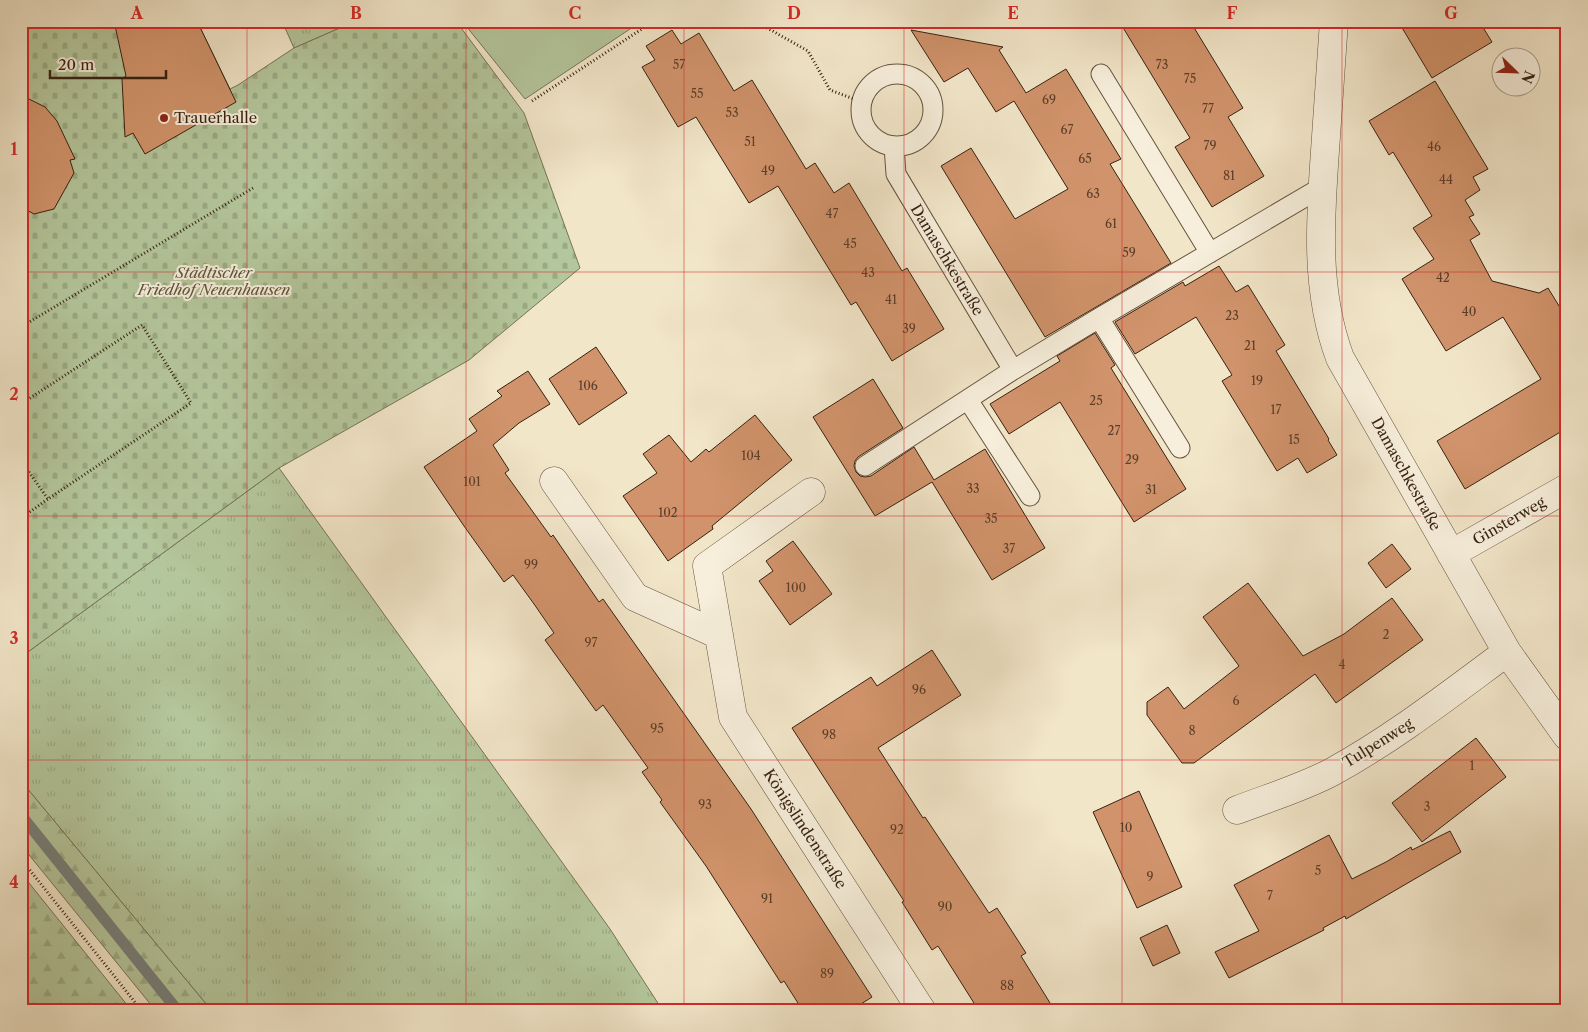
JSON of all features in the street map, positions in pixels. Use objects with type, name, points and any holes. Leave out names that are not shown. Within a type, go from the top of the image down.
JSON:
[{"type":"street","name":"Damaschkestraße","points":[[1334,21],[1322,187],[1321,277],[1332,336],[1340,358],[1507,652],[1567,736]]},
{"type":"street","points":[[554,481],[635,597],[719,635]]},
{"type":"street","name":"Ginsterweg","points":[[1451,554],[1567,488]]},
{"type":"street","name":"Königslindenstraße","points":[[812,492],[707,566],[733,717],[922,1011]]},
{"type":"street","name":"Tulpenweg","points":[[1237,810],[1300,786],[1330,772],[1380,744],[1507,652]]},
{"type":"lane","points":[[895,74],[907,76],[918,80],[926,88],[931,98],[933,110],[931,122],[926,132],[917,140],[906,145],[894,146],[883,143],[872,136],[865,126],[861,114],[862,102],[874,82],[884,76],[895,74]]},
{"type":"lane","points":[[1101,74],[1210,253]]},
{"type":"lane","name":"Damaschkestraße","points":[[894,146],[896,174],[1013,370]]},
{"type":"lane","points":[[865,466],[1013,370],[1322,187]]},
{"type":"lane","points":[[1099,318],[1180,448]]},
{"type":"lane","points":[[968,400],[1030,496]]},
{"type":"path","points":[[532,101],[654,21]]},
{"type":"path","points":[[722,21],[762,25],[808,51],[830,90],[862,102]]},
{"type":"path","points":[[21,327],[253,188]]},
{"type":"path","points":[[21,404],[142,325],[191,403],[21,518]]},
{"type":"path","points":[[21,461],[48,499]]},
{"type":"path","points":[[21,859],[142,1011]]},
{"type":"green space","name":"Städtischer Friedhof Neuenhausen","points":[[21,21],[197,21],[230,89],[294,48],[356,21],[456,21],[524,113],[580,268],[469,360],[279,468],[21,657]]},
{"type":"green space","points":[[282,21],[356,21],[294,48]]},
{"type":"green space","points":[[462,21],[642,21],[525,99]]},
{"type":"green space","points":[[279,468],[610,929],[663,1011],[212,1011],[21,781],[21,657]]},
{"type":"green space","points":[[21,781],[212,1011],[156,1011],[21,845]]},
{"type":"green space","points":[[21,873],[132,1011],[21,1011]]},
{"type":"building","points":[[114,21],[197,21],[236,102],[145,154],[133,133],[125,137],[122,79],[126,76]]},
{"type":"building","points":[[1119,21],[1190,21],[1243,108],[1228,117],[1264,176],[1212,207],[1175,147],[1190,138]]},
{"type":"building","points":[[1398,21],[1479,21],[1492,42],[1432,78]]},
{"type":"building","points":[[672,30],[681,44],[699,33],[734,91],[752,80],[806,169],[815,163],[834,193],[849,183],[902,271],[907,268],[944,329],[892,361],[856,302],[851,305],[778,186],[749,203],[696,117],[678,127],[642,67],[655,60],[646,46]]},
{"type":"building","points":[[911,30],[1003,47],[999,50],[1026,93],[1066,69],[1121,159],[1110,164],[1171,263],[1045,337],[941,166],[971,148],[1015,219],[1068,189],[1014,101],[996,112],[968,68],[944,82]]},
{"type":"building","points":[[1435,81],[1488,169],[1473,177],[1480,190],[1465,200],[1474,215],[1469,217],[1480,234],[1470,240],[1492,281],[1539,293],[1548,288],[1567,319],[1567,428],[1465,489],[1437,441],[1541,379],[1503,317],[1446,351],[1402,279],[1434,259],[1413,228],[1432,216],[1393,152],[1389,155],[1369,121]]},
{"type":"building","points":[[21,95],[45,107],[57,121],[75,159],[70,160],[74,173],[54,209],[34,214],[21,207]]},
{"type":"building","points":[[1219,266],[1236,292],[1248,285],[1285,345],[1276,351],[1337,455],[1307,473],[1298,458],[1277,471],[1222,381],[1232,375],[1196,317],[1135,354],[1115,322],[1183,282],[1185,286]]},
{"type":"building","points":[[1095,333],[1115,365],[1111,368],[1186,489],[1134,522],[1060,402],[1009,434],[990,404],[1060,361],[1057,356]]},
{"type":"building","points":[[596,347],[627,393],[579,425],[549,379]]},
{"type":"building","points":[[528,371],[550,404],[519,423],[493,445],[509,470],[505,473],[551,537],[553,535],[599,602],[603,599],[751,809],[872,997],[850,1011],[803,1011],[784,981],[781,983],[706,866],[660,802],[662,800],[642,772],[648,768],[603,705],[596,711],[545,640],[554,633],[534,604],[513,575],[504,582],[424,467],[477,431],[469,419],[502,396],[497,391]]},
{"type":"building","points":[[873,379],[903,428],[858,457],[854,466],[860,476],[871,476],[914,447],[934,480],[985,449],[1045,548],[992,580],[932,482],[875,516],[813,417]]},
{"type":"building","points":[[755,415],[792,460],[712,526],[713,529],[668,561],[623,496],[657,473],[643,454],[669,435],[691,462],[706,449],[709,452]]},
{"type":"building","points":[[793,541],[832,594],[790,625],[759,581],[773,571],[766,561]]},
{"type":"building","points":[[1392,544],[1411,569],[1386,588],[1368,563]]},
{"type":"building","points":[[1248,583],[1303,656],[1344,634],[1392,598],[1423,640],[1336,703],[1315,674],[1194,763],[1182,763],[1147,715],[1147,702],[1168,687],[1184,709],[1239,666],[1203,617]]},
{"type":"building","points":[[932,650],[961,695],[878,748],[923,818],[925,817],[989,913],[997,908],[1026,953],[1021,956],[1055,1011],[979,1011],[938,946],[932,950],[902,902],[904,901],[792,728],[871,677],[877,686]]},
{"type":"building","points":[[1476,738],[1506,777],[1422,842],[1392,803]]},
{"type":"building","points":[[1139,791],[1182,887],[1137,908],[1093,812]]},
{"type":"building","points":[[1450,831],[1461,852],[1346,919],[1345,916],[1323,928],[1324,930],[1229,978],[1215,952],[1259,931],[1234,885],[1329,835],[1352,879],[1411,847],[1412,850]]},
{"type":"building","points":[[1167,925],[1180,953],[1153,966],[1140,938]]},
{"type":"waterway","points":[[21,815],[178,1011]]},
{"type":"place","name":"Trauerhalle","points":[[164,118]]}]
